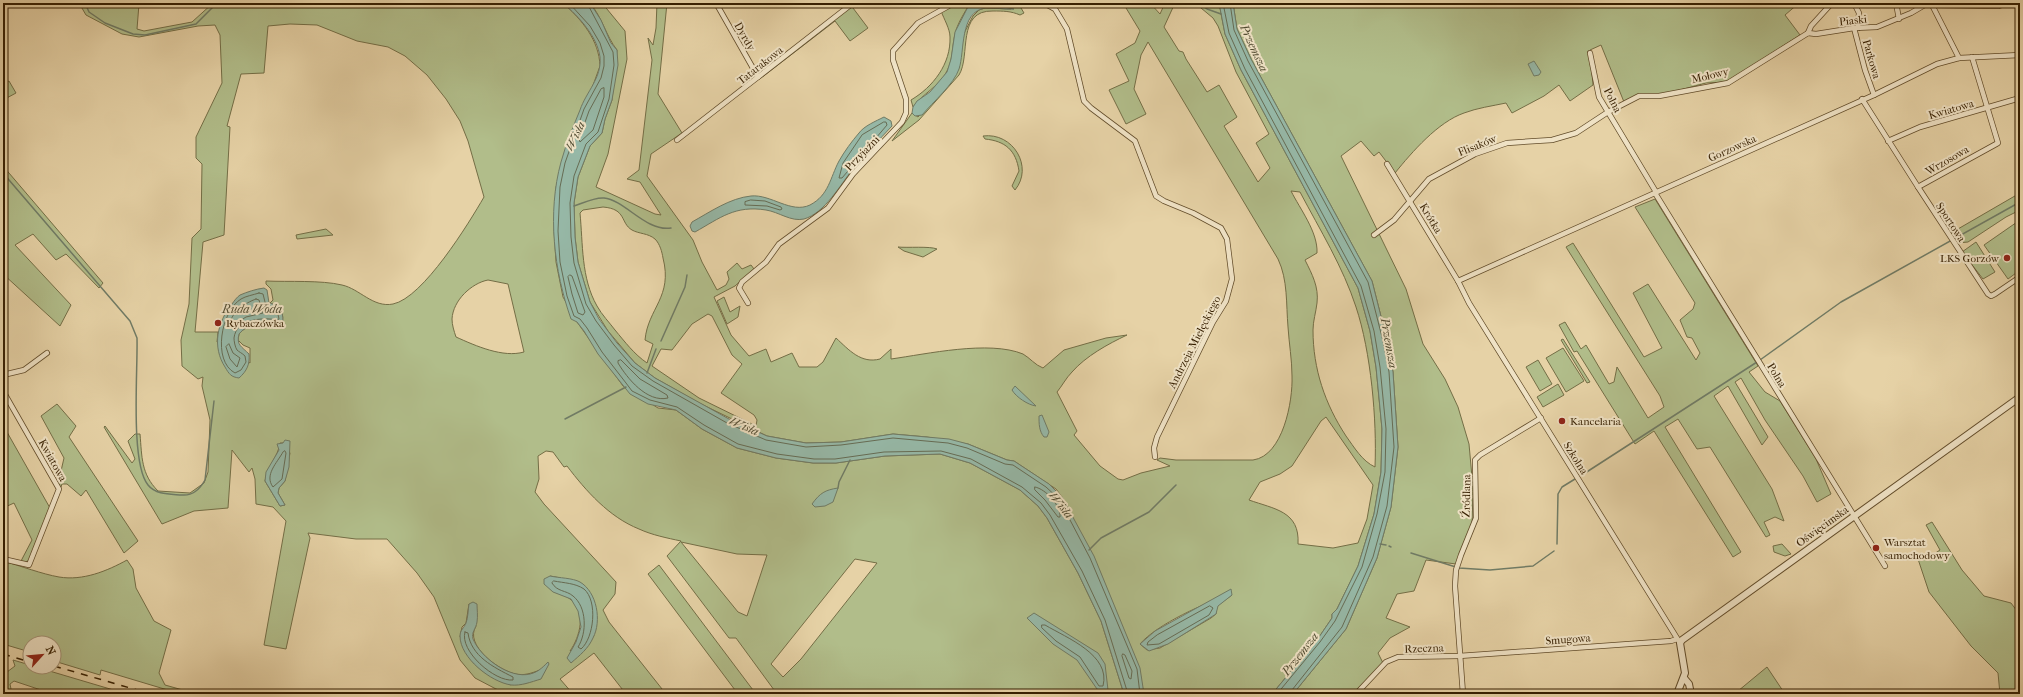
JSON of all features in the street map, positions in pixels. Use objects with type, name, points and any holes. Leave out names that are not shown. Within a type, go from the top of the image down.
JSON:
[{"type":"street","name":"Dyrdy","points":[[716,3],[758,77]]},
{"type":"street","name":"Tatarakowa","points":[[677,140],[853,3]]},
{"type":"street","name":"Przyjaźni","points":[[748,303],[739,288],[742,282],[766,262],[776,247],[785,239],[828,208],[853,174],[899,126],[906,113],[906,102],[893,60],[893,51],[918,23],[954,3]]},
{"type":"street","name":"Andrzeja Mielęckiego","points":[[1044,3],[1055,9],[1067,28],[1084,101],[1135,141],[1156,196],[1217,225],[1227,239],[1232,279],[1230,289],[1226,301],[1157,437],[1155,457]]},
{"type":"street","points":[[1808,33],[1812,26],[1832,3]]},
{"type":"street","name":"Parkowa","points":[[1854,3],[1859,13],[1856,28],[1865,70],[1874,94]]},
{"type":"street","points":[[1896,3],[1899,19]]},
{"type":"street","name":"Piaski","points":[[1808,33],[1816,34],[1856,28],[1877,27],[1899,19],[1931,4],[1999,6],[2007,3]]},
{"type":"street","points":[[1931,4],[1958,58]]},
{"type":"street","name":"Mołowy","points":[[1608,112],[1639,96],[1659,96],[1728,83],[1808,33]]},
{"type":"street","name":"Polna","points":[[1590,53],[1598,93],[1608,112],[1885,566]]},
{"type":"street","name":"Gorzowska","points":[[1458,281],[1874,94],[1937,64],[1958,58],[2020,55]]},
{"type":"street","name":"Wrzosowa","points":[[1862,99],[1918,187],[1998,143],[1972,57]]},
{"type":"street","name":"Kwiatowa","points":[[1888,141],[1920,127],[2020,98]]},
{"type":"street","name":"Flisaków","points":[[1374,235],[1394,220],[1411,202],[1429,179],[1475,154],[1507,143],[1552,140],[1576,133],[1608,112]]},
{"type":"street","name":"Krótka","points":[[1388,164],[1458,281]]},
{"type":"street","name":"Sportowa","points":[[1918,187],[1988,294],[1991,296],[1995,294],[2020,277]]},
{"type":"street","name":"Szkolna","points":[[1458,281],[1468,303],[1679,641]]},
{"type":"street","points":[[3,375],[24,370],[46,353]]},
{"type":"street","name":"Kwiatowa","points":[[3,391],[59,489],[29,565],[3,559]]},
{"type":"street","name":"Oświęcimska","points":[[1679,641],[2020,397]]},
{"type":"street","name":"Źródlana","points":[[1463,694],[1455,586],[1457,567],[1476,518],[1475,460],[1480,455],[1541,418]]},
{"type":"street","points":[[1677,694],[1684,678],[1685,666],[1679,641]]},
{"type":"street","name":"Smugowa","points":[[1460,656],[1679,641]]},
{"type":"street","name":"Rzeczna","points":[[1356,694],[1386,662],[1398,658],[1460,656]]},
{"type":"street","points":[[1684,678],[1689,684],[1691,694]]},
{"type":"green space","points":[[79,3],[139,4],[137,29],[144,31],[192,22],[213,3],[563,3],[577,16],[593,39],[599,57],[600,66],[556,187],[554,231],[556,262],[563,297],[577,322],[623,386],[658,408],[676,410],[702,429],[737,448],[776,458],[813,463],[836,463],[885,456],[940,454],[970,463],[1020,490],[1038,506],[1047,518],[1078,573],[1101,621],[1124,694],[903,694],[901,690],[896,694],[777,694],[736,638],[729,638],[667,556],[681,541],[644,531],[618,518],[590,494],[567,466],[564,467],[553,452],[546,451],[538,456],[539,479],[535,492],[544,504],[616,582],[615,594],[603,610],[609,622],[666,694],[626,694],[594,653],[560,679],[573,694],[533,692],[510,694],[496,689],[475,678],[460,660],[434,597],[417,573],[387,539],[356,539],[308,533],[310,538],[286,649],[264,645],[286,521],[273,507],[256,504],[255,479],[252,468],[249,472],[232,450],[228,508],[194,511],[162,524],[104,427],[105,426],[132,463],[135,459],[128,441],[135,434],[140,434],[145,472],[152,485],[158,491],[190,493],[204,483],[208,472],[210,420],[202,386],[203,377],[198,379],[182,366],[181,340],[189,304],[192,238],[201,229],[202,164],[196,158],[196,137],[222,83],[220,35],[215,25],[198,26],[139,37],[122,34],[86,15]],"holes":[[[290,24],[317,25],[357,41],[388,47],[405,56],[427,75],[446,99],[460,121],[468,141],[484,197],[457,241],[431,274],[405,299],[393,304],[373,301],[349,287],[334,283],[266,281],[266,284],[271,289],[273,300],[270,303],[279,306],[282,320],[280,325],[269,323],[252,325],[239,334],[238,340],[243,345],[250,348],[250,363],[217,342],[218,332],[195,332],[203,242],[224,235],[230,127],[227,126],[241,74],[264,73],[268,26]],[[488,280],[508,284],[524,352],[499,352],[481,347],[456,337],[452,324],[453,312],[464,294],[476,285]],[[280,443],[283,443],[290,453],[285,481],[279,488],[278,493],[285,505],[280,506],[265,481]],[[681,542],[737,554],[767,555],[747,616],[738,612]],[[855,559],[877,563],[801,659],[783,677],[771,664]],[[550,576],[561,578],[594,636],[570,651],[579,632],[579,610],[570,599],[551,590],[549,587]],[[469,604],[476,626],[474,633],[475,641],[485,656],[508,672],[518,675],[540,670],[510,685],[460,637],[462,627],[466,623]]]},
{"type":"green space","points":[[590,3],[602,3],[625,31],[627,59],[608,154],[596,187],[655,214],[661,215],[640,182],[627,179],[639,170],[652,60],[648,38],[653,45],[656,28],[657,3],[667,3],[658,94],[682,133],[651,154],[647,176],[693,240],[702,262],[717,290],[726,285],[729,279],[727,272],[737,263],[742,269],[751,265],[754,269],[735,286],[714,297],[731,335],[749,356],[766,349],[771,362],[792,353],[799,367],[817,367],[823,362],[836,338],[856,355],[867,360],[880,359],[891,349],[891,359],[958,349],[993,348],[1023,354],[1043,368],[1064,350],[1106,338],[1127,335],[1105,346],[1084,361],[1070,374],[1057,392],[1077,431],[1074,435],[1100,466],[1118,479],[1123,480],[1141,473],[1170,466],[1157,460],[1160,458],[1176,460],[1253,460],[1263,456],[1272,449],[1279,438],[1288,413],[1291,399],[1292,364],[1288,333],[1286,292],[1284,275],[1278,259],[1148,42],[1141,55],[1134,89],[1146,114],[1126,124],[1109,90],[1129,81],[1116,54],[1135,43],[1140,31],[1123,3],[1150,3],[1160,14],[1165,3],[1175,3],[1164,27],[1179,51],[1183,52],[1207,92],[1219,85],[1237,117],[1224,126],[1258,182],[1270,168],[1256,143],[1269,134],[1236,72],[1218,26],[1213,18],[1195,3],[1219,3],[1225,34],[1241,70],[1358,288],[1370,331],[1376,367],[1382,429],[1381,472],[1374,514],[1358,566],[1337,609],[1332,614],[1332,618],[1317,640],[1272,694],[1144,694],[1100,572],[1062,497],[1056,489],[1014,461],[1007,460],[968,444],[927,437],[893,434],[841,442],[806,443],[767,436],[699,403],[655,378],[635,363],[608,331],[590,302],[578,262],[575,237],[574,203],[578,177],[590,146],[602,133],[612,100],[617,50]],"holes":[[[1291,191],[1300,192],[1338,263],[1356,307],[1366,344],[1372,386],[1375,428],[1375,467],[1362,457],[1346,436],[1326,399],[1318,372],[1315,359],[1313,327],[1317,303],[1317,292],[1305,260],[1317,253],[1317,245],[1308,221]],[[603,207],[616,210],[620,213],[628,227],[632,230],[652,237],[657,241],[662,253],[665,283],[659,302],[650,319],[647,329],[645,340],[653,344],[647,363],[634,352],[615,330],[599,309],[592,295],[585,272],[580,213],[583,210]],[[708,314],[712,316],[732,355],[742,364],[721,393],[754,415],[757,420],[756,426],[699,398],[652,366],[661,349],[672,350],[692,324]],[[1326,417],[1373,485],[1367,519],[1358,543],[1333,548],[1298,544],[1295,524],[1290,518],[1276,509],[1249,500],[1260,482],[1280,474],[1292,466],[1321,421]],[[1232,595],[1217,606],[1216,614],[1211,618],[1160,648],[1147,650],[1140,644],[1158,629],[1196,608]]]},
{"type":"green space","points":[[855,3],[859,3],[853,8],[868,28],[850,41],[835,21],[761,78],[761,77]]},
{"type":"green space","points":[[959,3],[970,3],[956,30],[949,67],[936,86],[921,98],[913,107],[911,100],[927,88],[939,74],[944,65],[950,47],[950,34],[941,11]]},
{"type":"green space","points":[[996,3],[1018,3],[1024,13],[1020,15],[1004,11],[993,11],[981,13],[974,18],[969,26],[962,67],[959,75],[919,120],[892,141],[912,113],[918,117],[959,68],[963,35],[973,16],[979,10],[985,8],[1011,9],[1002,7]]},
{"type":"green space","points":[[1233,3],[1799,3],[1785,15],[1800,35],[1727,82],[1706,83],[1665,94],[1639,94],[1624,102],[1601,45],[1590,50],[1593,85],[1570,101],[1559,85],[1544,96],[1512,113],[1506,103],[1479,108],[1454,117],[1426,138],[1395,173],[1379,152],[1374,156],[1361,141],[1341,156],[1406,289],[1423,344],[1445,379],[1458,407],[1469,444],[1473,488],[1472,529],[1456,564],[1426,560],[1414,591],[1397,594],[1386,618],[1410,627],[1390,638],[1378,653],[1383,663],[1352,694],[1293,694],[1346,629],[1377,558],[1391,507],[1398,447],[1393,372],[1387,340],[1372,281],[1251,59],[1237,29]]},
{"type":"green space","points":[[9,81],[16,93],[3,100],[3,84]]},
{"type":"green space","points":[[983,136],[994,136],[1003,140],[1011,145],[1017,153],[1021,162],[1022,171],[1020,181],[1015,190],[1012,186],[1019,171],[1015,157],[1004,144],[985,139]]},
{"type":"green space","points":[[3,166],[103,283],[99,288],[66,254],[56,260],[33,234],[15,245],[71,305],[60,326],[3,274]]},
{"type":"green space","points":[[2020,193],[2020,210],[2006,217],[1968,242],[1958,243],[1951,233]]},
{"type":"green space","points":[[1655,199],[1758,366],[1749,372],[1765,392],[1780,401],[1816,459],[1831,494],[1817,502],[1803,476],[1765,420],[1741,378],[1735,382],[1768,437],[1762,445],[1728,386],[1714,396],[1772,489],[1784,521],[1775,517],[1764,522],[1770,535],[1766,537],[1710,447],[1697,449],[1678,419],[1665,427],[1741,552],[1733,557],[1654,431],[1635,444],[1577,351],[1574,352],[1559,325],[1565,322],[1581,349],[1586,345],[1609,384],[1614,382],[1617,367],[1648,418],[1664,407],[1660,396],[1566,247],[1573,243],[1644,357],[1662,348],[1633,293],[1648,284],[1696,360],[1700,353],[1692,338],[1687,337],[1680,320],[1693,309],[1695,303],[1635,207]]},
{"type":"green space","name":"LKS Gorzów","points":[[2020,220],[2020,270],[2008,279],[1984,245]]},
{"type":"green space","points":[[326,229],[333,235],[297,239],[296,235]]},
{"type":"green space","points":[[1976,242],[1995,272],[1983,279],[1962,252]]},
{"type":"green space","points":[[898,247],[937,249],[923,257],[904,251]]},
{"type":"green space","points":[[724,297],[730,312],[740,306],[738,317],[727,324],[717,301]]},
{"type":"green space","points":[[1563,339],[1590,382],[1587,383],[1561,340]]},
{"type":"green space","points":[[1563,348],[1584,381],[1566,392],[1546,358]]},
{"type":"green space","points":[[1538,360],[1552,384],[1540,391],[1526,367]]},
{"type":"green space","points":[[1558,384],[1564,395],[1543,407],[1537,397]]},
{"type":"green space","points":[[57,404],[76,426],[69,437],[138,541],[124,553],[86,490],[81,496],[67,484],[62,484],[61,487],[58,484],[64,458],[41,416]]},
{"type":"green space","points":[[3,425],[50,508],[30,560],[26,562],[21,561],[32,540],[14,503],[3,508]]},
{"type":"green space","points":[[1932,522],[1962,570],[1984,596],[2011,603],[2020,615],[2020,694],[2000,694],[1998,673],[1971,646],[1929,592],[1917,556],[1934,554],[1940,550],[1926,525]]},
{"type":"green space","points":[[1782,544],[1791,554],[1785,556],[1774,552],[1773,546]]},
{"type":"green space","points":[[127,560],[133,569],[136,588],[154,621],[171,630],[159,673],[165,685],[197,694],[181,694],[101,670],[100,675],[62,663],[62,635],[22,635],[22,650],[3,644],[3,561],[46,574],[68,578],[86,576],[111,568]]},
{"type":"green space","points":[[659,565],[756,694],[738,694],[648,574]]},
{"type":"green space","points":[[13,660],[22,663],[22,675],[62,675],[127,694],[53,694],[14,681],[10,684],[12,694],[3,694],[3,675],[15,666]]},
{"type":"green space","points":[[1767,667],[1785,694],[1740,694],[1738,691]]},
{"type":"water","name":"Wisła","points":[[563,3],[590,3],[601,20],[611,43],[617,50],[618,65],[612,100],[602,133],[590,146],[578,177],[574,203],[575,237],[578,262],[590,302],[599,319],[617,343],[635,363],[655,378],[729,419],[767,436],[806,443],[841,442],[893,434],[949,439],[968,444],[1007,460],[1014,461],[1049,484],[1062,497],[1094,556],[1140,668],[1144,694],[1124,694],[1101,621],[1078,573],[1047,518],[1038,506],[1020,490],[970,463],[940,454],[885,456],[836,463],[813,463],[776,458],[737,448],[702,429],[676,410],[648,404],[630,394],[598,354],[577,322],[571,319],[560,281],[554,242],[554,201],[557,181],[565,149],[583,103],[599,72],[600,65],[598,49],[591,34],[575,14]]},
{"type":"water","points":[[970,3],[996,3],[1002,7],[1014,9],[986,8],[977,11],[971,16],[965,33],[961,62],[953,81],[922,115],[915,116],[912,113],[913,107],[917,101],[930,92],[947,72],[951,59],[955,32]]},
{"type":"water","points":[[1219,3],[1233,3],[1237,29],[1251,59],[1372,281],[1387,340],[1393,372],[1398,447],[1391,507],[1377,558],[1346,629],[1293,694],[1272,694],[1317,640],[1332,618],[1332,614],[1337,609],[1358,566],[1374,514],[1381,472],[1382,429],[1376,367],[1370,331],[1358,288],[1241,70],[1225,34]]},
{"type":"water","points":[[1534,61],[1541,72],[1539,75],[1534,76],[1528,64]]},
{"type":"water","points":[[884,117],[891,121],[892,126],[867,152],[832,198],[812,216],[799,220],[771,211],[745,209],[728,214],[695,232],[692,231],[690,226],[692,222],[720,206],[743,197],[758,196],[788,206],[796,207],[810,205],[825,191],[839,161],[861,130]]},
{"type":"water","name":"Ruda Woda","points":[[264,288],[267,290],[269,303],[280,309],[283,321],[280,325],[263,323],[252,325],[239,334],[238,341],[249,354],[249,361],[246,370],[242,375],[239,378],[234,377],[230,375],[226,369],[218,351],[218,335],[220,327],[227,311],[239,296]]},
{"type":"water","points":[[1015,386],[1036,406],[1019,398],[1012,390]]},
{"type":"water","points":[[1042,415],[1049,432],[1047,437],[1044,437],[1041,432],[1039,416]]},
{"type":"water","points":[[285,440],[290,441],[289,467],[285,481],[279,488],[278,493],[285,505],[280,506],[265,481],[266,472],[279,450],[277,444],[283,443]]},
{"type":"water","points":[[838,488],[833,502],[825,506],[815,507],[812,504],[823,493]]},
{"type":"water","points":[[550,576],[580,582],[590,593],[596,607],[597,623],[593,638],[586,649],[571,663],[567,658],[576,642],[581,627],[578,611],[571,599],[553,592],[544,584],[544,579]]},
{"type":"water","points":[[1231,589],[1232,595],[1218,606],[1216,614],[1168,644],[1149,651],[1140,644],[1155,631]]},
{"type":"water","points":[[473,602],[477,604],[477,620],[473,639],[482,653],[497,666],[522,675],[535,672],[548,662],[549,664],[541,679],[526,684],[511,685],[495,679],[478,668],[465,653],[461,644],[460,636],[467,621],[469,604]]},
{"type":"water","points":[[1034,613],[1098,653],[1105,664],[1108,690],[1102,692],[1097,689],[1077,660],[1053,644],[1027,618]]},
{"type":"waterway","points":[[85,3],[89,12],[105,23],[133,34],[145,35],[196,24],[217,3]]},
{"type":"waterway","points":[[1198,3],[1207,9],[1221,14]]},
{"type":"waterway","points":[[3,173],[130,321],[137,338],[136,415],[139,457],[142,474],[148,485],[155,491],[186,495],[196,491],[205,480],[214,401]]},
{"type":"waterway","points":[[574,206],[593,199],[604,198],[620,204],[644,221],[662,228],[671,228]]},
{"type":"waterway","points":[[1760,360],[1841,302],[2020,202]]},
{"type":"waterway","points":[[661,341],[685,287],[687,275]]},
{"type":"waterway","points":[[647,373],[656,349]]},
{"type":"waterway","points":[[1582,475],[1757,362]]},
{"type":"waterway","points":[[565,419],[626,387]]},
{"type":"waterway","points":[[838,488],[839,482],[850,460]]},
{"type":"waterway","points":[[1557,544],[1558,494],[1562,487],[1575,479]]},
{"type":"waterway","points":[[1089,550],[1101,538],[1149,512],[1176,485]]},
{"type":"waterway","points":[[1380,544],[1386,545]]},
{"type":"waterway","points":[[1411,553],[1459,568],[1490,570],[1533,566],[1554,551]]},
{"type":"railway","points":[[3,654],[22,660]]},
{"type":"railway","points":[[62,668],[151,694]]},
{"type":"place","name":"LKS Gorzów","points":[[2007,258]]},
{"type":"place","name":"Rybaczówka","points":[[218,323]]},
{"type":"place","name":"Kancelaria","points":[[1562,421]]},
{"type":"place","name":"Warsztat samochodowy","points":[[1876,548]]},
{"type":"water label","name":"Przemsza","points":[[1254,48]]},
{"type":"water label","name":"Przemsza","points":[[1389,343]]},
{"type":"water label","name":"Przemsza","points":[[1300,654]]}]
